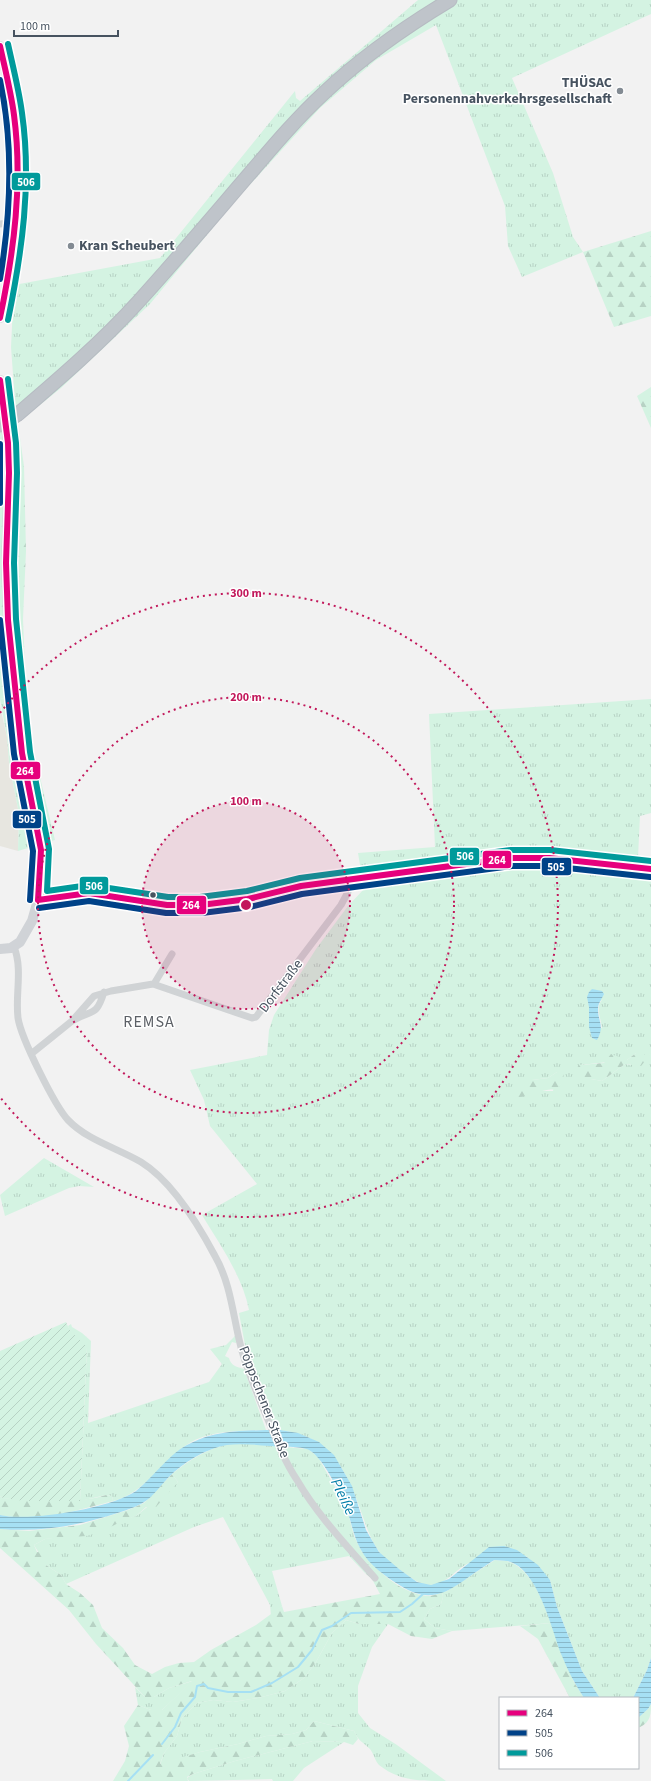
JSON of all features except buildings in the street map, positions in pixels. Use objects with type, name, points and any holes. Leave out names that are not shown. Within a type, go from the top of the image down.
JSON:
[{"type":"highway","points":[[0,426],[18,414],[78,363],[120,321],[288,129],[324,93],[356,65],[413,22],[450,0]]},
{"type":"street","points":[[0,46],[12,95],[17,128],[19,166],[16,222],[11,270],[0,318]]},
{"type":"street","points":[[0,224],[16,222]]},
{"type":"street","points":[[0,380],[8,443],[10,473],[6,563],[8,620],[13,679],[22,753],[34,808],[41,850],[38,900],[32,921],[20,942],[14,947],[0,949]]},
{"type":"street","points":[[38,900],[88,894],[168,905],[201,905],[248,899],[301,886],[511,858],[549,858],[651,869]]},
{"type":"street","name":"Dorfstraße","points":[[31,1054],[72,1021],[94,996],[104,992],[154,984],[245,1016],[252,1018],[256,1017],[341,905],[348,892],[350,880]]},
{"type":"street","name":"Pöppschener Straße","points":[[14,947],[18,960],[18,1019],[23,1036],[31,1054],[58,1105],[68,1120],[81,1131],[151,1168],[171,1190],[192,1217],[216,1258],[228,1285],[242,1351],[283,1456],[297,1481],[322,1516],[375,1578]]},
{"type":"street","points":[[154,984],[172,954]]},
{"type":"street","name":"Dorfstraße","points":[[72,1021],[89,1015],[96,1010],[104,992]]},
{"type":"shaded area","points":[[0,706],[7,737],[9,763],[19,814],[18,851],[0,846]]},
{"type":"green space","points":[[418,0],[651,0],[651,14],[512,78],[553,173],[573,237],[583,252],[522,277],[508,246],[505,206],[436,25],[376,60],[320,108],[234,202],[150,304],[61,388],[0,437],[0,414],[15,402],[11,347],[14,285],[160,258],[295,91],[296,98],[300,101]]},
{"type":"green space","points":[[651,231],[651,316],[614,327],[583,252]]},
{"type":"green space","points":[[651,387],[651,428],[637,396]]},
{"type":"green space","points":[[18,424],[24,466],[26,551],[23,619],[26,693],[0,699],[0,437]]},
{"type":"green space","points":[[26,693],[33,748],[55,840],[18,851],[19,814],[9,763],[7,737],[0,699]]},
{"type":"green space","points":[[651,699],[651,813],[640,816],[637,878],[651,880],[651,1658],[647,1670],[634,1697],[599,1697],[582,1671],[557,1607],[550,1580],[526,1556],[488,1559],[469,1563],[446,1580],[430,1585],[412,1578],[383,1556],[378,1550],[366,1527],[352,1488],[338,1462],[318,1443],[306,1436],[292,1432],[275,1430],[265,1406],[269,1403],[268,1399],[261,1396],[245,1345],[239,1313],[249,1310],[246,1297],[236,1272],[202,1215],[257,1184],[210,1126],[204,1100],[190,1070],[267,1055],[269,1030],[274,1015],[316,949],[348,906],[364,889],[358,853],[435,847],[429,714]],"holes":[[[602,1000],[600,1003],[599,1013],[602,1028],[589,1027],[589,1007]],[[636,1053],[631,1065],[625,1064],[602,1081],[591,1079],[580,1065],[627,1060]],[[557,1072],[553,1091],[543,1091],[532,1080],[548,1078]]]},
{"type":"green space","points":[[636,1053],[644,1053],[645,1061],[641,1066],[625,1064],[602,1081],[591,1079],[585,1082],[578,1080],[575,1069],[580,1065],[604,1063],[611,1054],[627,1060]]},
{"type":"green space","points":[[557,1072],[564,1074],[561,1085],[557,1089],[542,1091],[522,1097],[514,1097],[512,1094],[513,1088],[532,1080],[548,1078]]},
{"type":"green space","points":[[44,1158],[94,1187],[79,1186],[69,1188],[5,1216],[0,1195]]},
{"type":"green space","points":[[66,1322],[73,1333],[87,1347],[80,1501],[25,1501],[3,1498],[0,1496],[0,1351]]},
{"type":"green space","points":[[71,1324],[72,1327],[91,1341],[88,1423],[209,1382],[222,1364],[210,1349],[226,1345],[236,1335],[238,1340],[236,1343],[232,1342],[225,1356],[229,1358],[231,1363],[235,1366],[244,1369],[266,1430],[226,1432],[197,1439],[179,1451],[134,1492],[113,1501],[112,1496],[106,1495],[80,1501],[87,1348],[69,1329],[68,1326]]},
{"type":"green space","points":[[251,1444],[308,1449],[318,1457],[348,1513],[354,1536],[362,1552],[373,1564],[365,1573],[349,1556],[272,1571],[282,1606],[271,1616],[270,1605],[223,1517],[194,1527],[66,1584],[61,1575],[46,1565],[34,1545],[45,1539],[60,1537],[136,1516],[178,1482],[172,1474],[191,1460],[225,1445]]},
{"type":"green space","points":[[172,1474],[178,1482],[156,1507],[146,1507],[136,1516],[122,1521],[103,1531],[86,1536],[45,1539],[34,1545],[37,1552],[46,1553],[46,1565],[61,1575],[66,1584],[80,1593],[93,1605],[102,1628],[123,1648],[135,1665],[152,1674],[165,1667],[179,1663],[194,1662],[211,1650],[256,1625],[282,1606],[284,1612],[380,1594],[372,1579],[365,1573],[373,1564],[391,1581],[406,1590],[430,1596],[442,1592],[443,1597],[441,1604],[430,1609],[424,1619],[435,1628],[452,1631],[432,1639],[411,1636],[388,1624],[359,1624],[346,1620],[332,1633],[316,1662],[304,1678],[285,1691],[258,1698],[233,1702],[213,1700],[197,1703],[182,1718],[177,1736],[164,1753],[160,1764],[200,1752],[266,1736],[292,1734],[306,1730],[314,1721],[354,1731],[358,1739],[353,1745],[344,1742],[313,1741],[235,1761],[193,1774],[187,1777],[188,1781],[113,1781],[125,1761],[129,1746],[124,1726],[138,1705],[151,1710],[162,1710],[192,1681],[169,1688],[154,1697],[145,1697],[96,1644],[69,1610],[0,1548],[0,1529],[29,1531],[80,1525],[128,1510],[144,1503]]},
{"type":"green space","points":[[106,1495],[112,1496],[113,1501],[57,1514],[28,1517],[0,1515],[0,1496],[3,1498],[16,1499],[67,1500],[86,1499]]},
{"type":"green space","points":[[495,1560],[510,1562],[525,1573],[541,1597],[551,1623],[452,1631],[435,1628],[424,1619],[430,1609],[441,1604],[443,1597],[442,1592],[447,1591]]},
{"type":"green space","points":[[346,1620],[359,1624],[388,1624],[372,1647],[358,1686],[358,1713],[370,1728],[397,1745],[446,1781],[410,1779],[394,1774],[376,1762],[373,1753],[359,1739],[354,1731],[314,1721],[306,1730],[292,1734],[266,1736],[200,1752],[160,1765],[164,1753],[177,1736],[182,1718],[197,1703],[213,1700],[233,1702],[258,1698],[285,1691],[304,1678],[316,1662],[332,1633]]},
{"type":"green space","points":[[551,1623],[574,1682],[583,1697],[569,1697],[538,1639],[520,1626]]},
{"type":"green space","points":[[193,1681],[162,1710],[151,1710],[138,1705],[135,1687],[145,1697],[154,1697],[169,1688]]},
{"type":"green space","points":[[651,1704],[649,1719],[645,1724],[639,1728],[639,1717]]},
{"type":"green space","points":[[313,1741],[344,1742],[304,1768],[293,1781],[273,1781],[272,1779],[189,1781],[187,1778],[193,1774],[235,1761]]},
{"type":"water","points":[[592,989],[602,991],[604,994],[598,1007],[601,1031],[597,1040],[592,1038],[589,1027],[589,1007],[587,997]]},
{"type":"water","name":"Pleiße","points":[[280,1430],[298,1433],[319,1442],[334,1455],[352,1486],[366,1530],[379,1552],[417,1582],[431,1585],[449,1579],[489,1547],[504,1546],[517,1550],[538,1565],[550,1580],[557,1607],[582,1671],[599,1697],[583,1697],[564,1662],[542,1601],[527,1575],[518,1566],[507,1561],[495,1560],[453,1587],[435,1595],[424,1595],[413,1592],[401,1586],[378,1570],[364,1555],[353,1532],[348,1513],[332,1478],[321,1461],[309,1450],[296,1447],[244,1444],[227,1445],[205,1452],[184,1464],[168,1478],[150,1498],[129,1509],[94,1520],[68,1526],[28,1530],[0,1529],[0,1515],[30,1517],[49,1515],[109,1503],[136,1491],[183,1447],[209,1436],[228,1432]]},
{"type":"water","points":[[651,1658],[651,1704],[639,1717],[639,1697],[634,1697],[647,1670]]},
{"type":"waterway","points":[[162,1744],[175,1727],[181,1713],[195,1697],[197,1686],[204,1684],[208,1688],[228,1692],[251,1692],[272,1683],[298,1667],[312,1650],[322,1630],[332,1626],[351,1613],[400,1612],[423,1594]]},
{"type":"waterway","points":[[128,1781],[153,1755]]},
{"type":"transit line","name":"506","points":[[8,44],[21,104],[26,165],[26,191],[18,269],[8,320]]},
{"type":"transit line","name":"264","points":[[0,46],[13,106],[18,166],[16,217],[0,318]]},
{"type":"transit line","name":"505","points":[[0,80],[9,155],[9,204],[0,279]]},
{"type":"transit line","name":"506","points":[[8,379],[16,443],[17,473],[14,563],[16,619],[30,752],[49,849],[47,891],[89,885],[168,897],[200,897],[247,891],[300,878],[511,850],[550,850],[651,861]]},
{"type":"transit line","name":"264","points":[[0,380],[8,443],[9,473],[6,563],[8,620],[22,753],[41,850],[38,900]]},
{"type":"transit line","name":"505","points":[[0,444],[0,503]]},
{"type":"transit line","name":"505","points":[[0,620],[14,754],[33,851],[30,900]]},
{"type":"transit line","name":"264","points":[[38,900],[89,893],[167,905],[201,905],[248,899],[301,886],[511,858],[549,858],[651,869]]},
{"type":"transit line","name":"505","points":[[39,908],[89,901],[166,913],[202,913],[250,907],[302,894],[512,866],[549,866],[650,877]]},
{"type":"place","name":"THÜSAC Personennahverkehrsgesellschaft","points":[[620,91]]},
{"type":"place","name":"Kran Scheubert","points":[[71,246]]},
{"type":"district","name":"REMSA","points":[[149,1022]]}]
